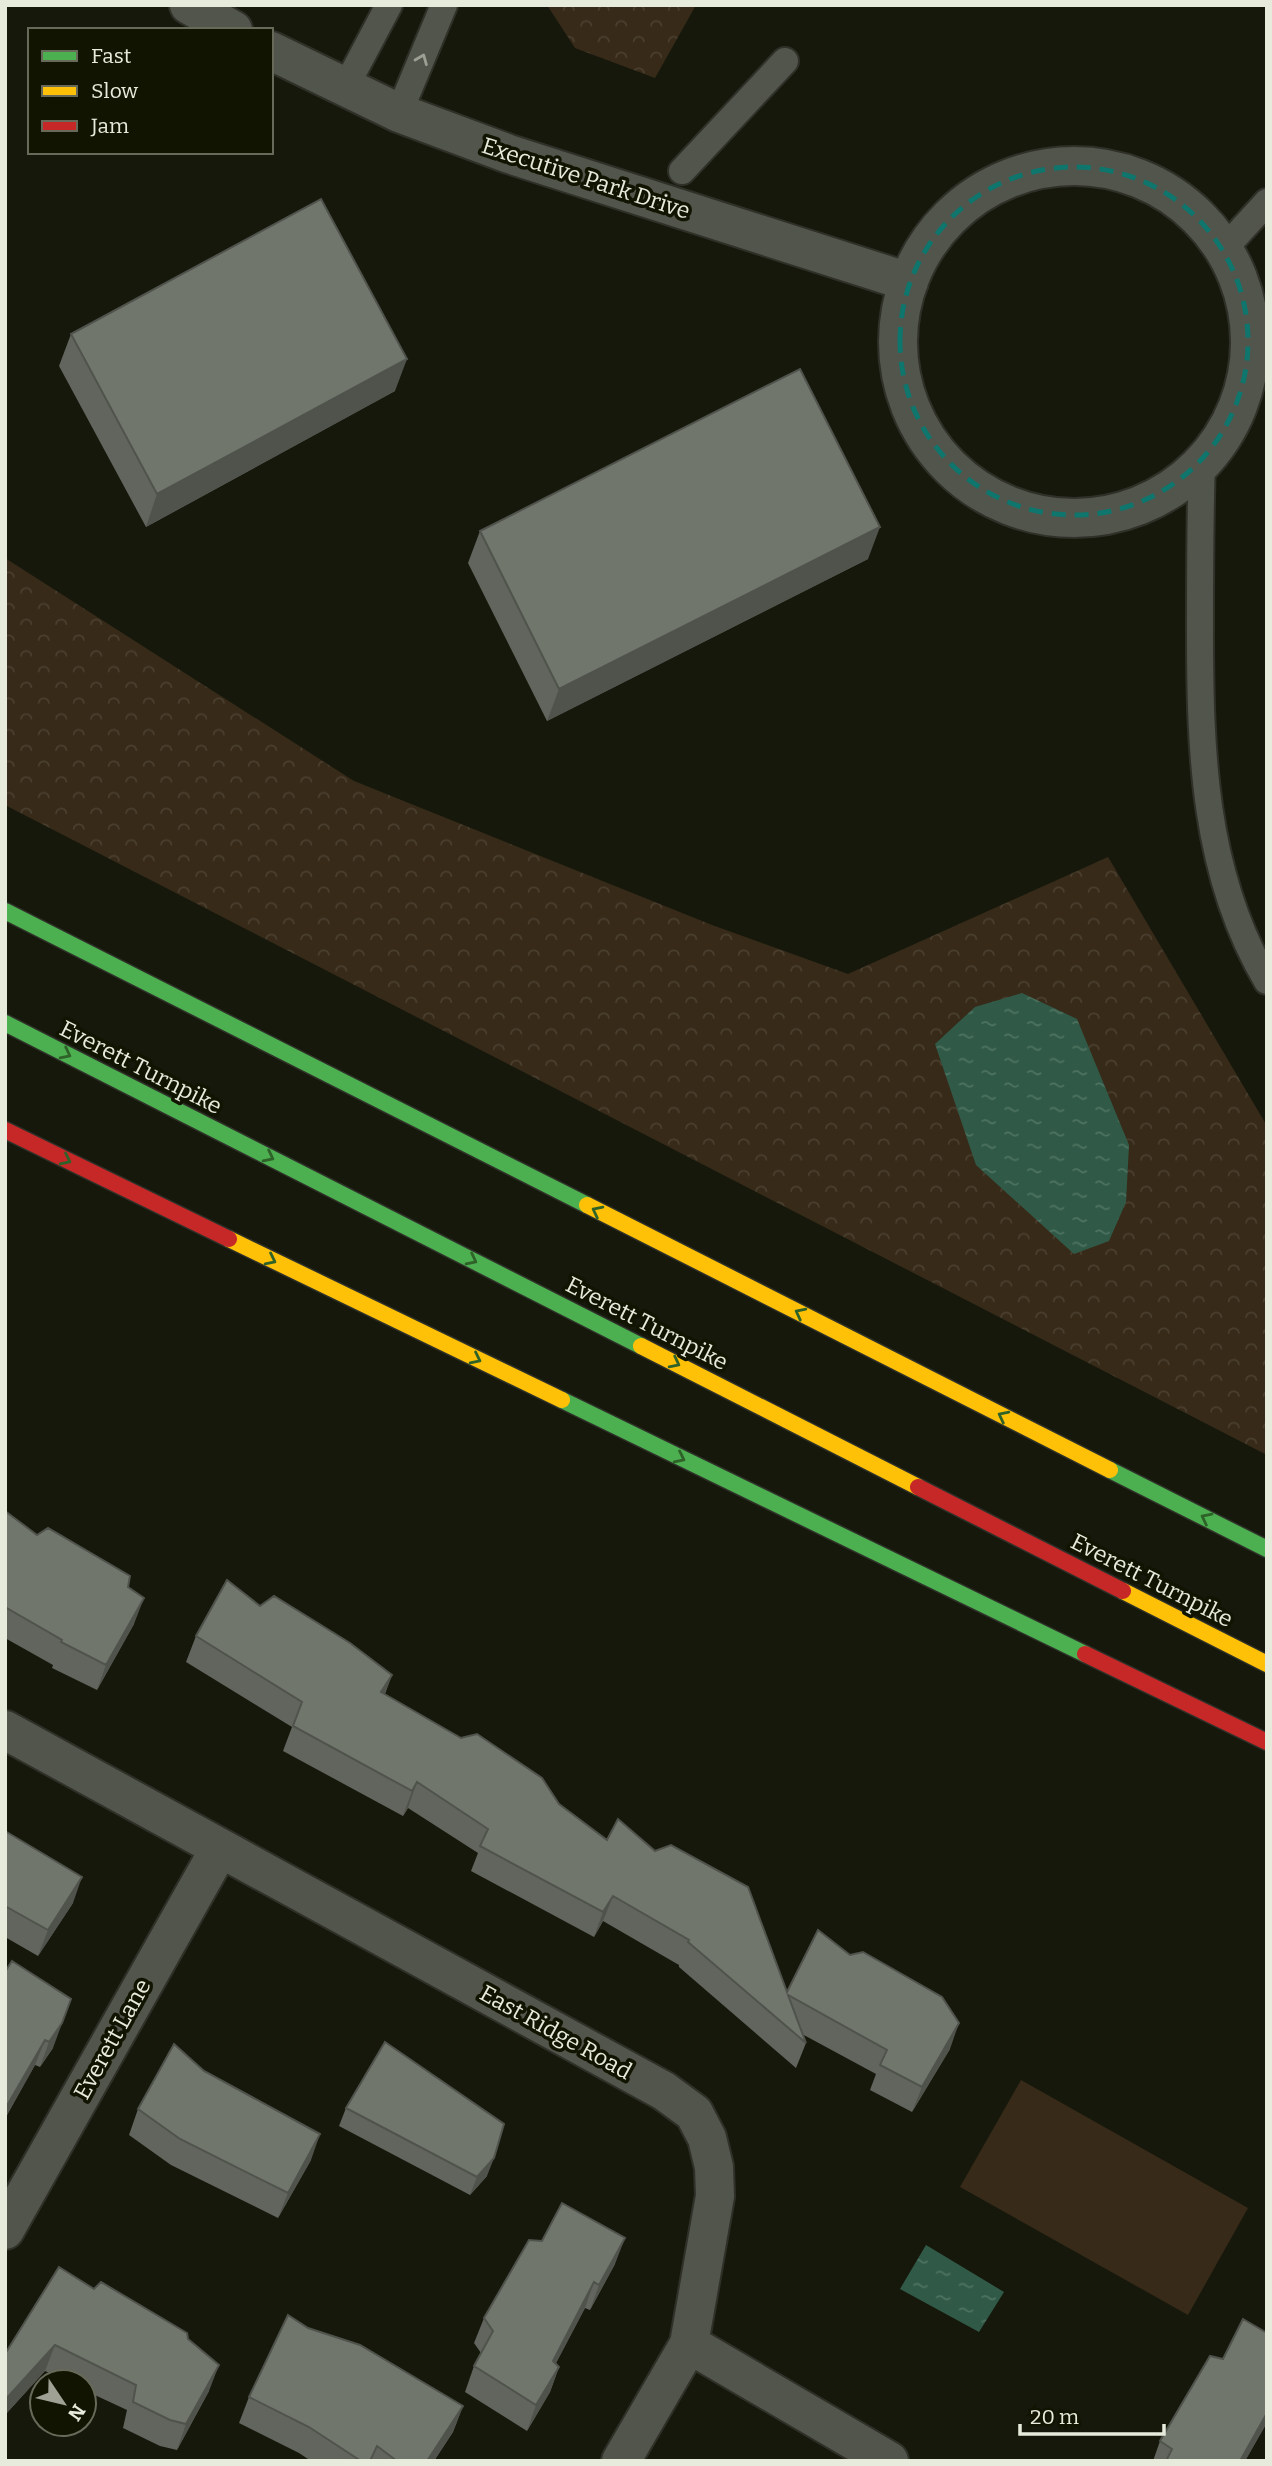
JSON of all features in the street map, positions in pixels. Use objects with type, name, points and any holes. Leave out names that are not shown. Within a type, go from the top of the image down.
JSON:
[{"type":"highway","points":[[5,911],[1267,1549]]},
{"type":"highway","name":"Everett Turnpike","points":[[5,1023],[1267,1664]]},
{"type":"highway","points":[[5,1130],[1267,1742]]},
{"type":"street","points":[[189,5],[229,28]]},
{"type":"street","name":"Executive Park Drive","points":[[273,52],[399,113],[509,154],[909,282]]},
{"type":"street","points":[[1083,165],[1111,169],[1139,177],[1187,206],[1208,226],[1224,249],[1241,284],[1249,321],[1249,360],[1241,397],[1225,432],[1202,463],[1151,500],[1123,511],[1092,517],[1036,514],[989,496],[968,483],[933,447],[919,427],[902,379],[898,355],[900,318],[909,282],[933,235],[975,196],[1000,182],[1055,166],[1083,165]]},
{"type":"street","name":"East Ridge Road","points":[[5,1730],[664,2091],[694,2113],[707,2137],[714,2167],[715,2196],[690,2344]]},
{"type":"street","name":"Everett Lane","points":[[5,2230],[220,1848]]},
{"type":"street","points":[[621,2461],[690,2344],[889,2461]]},
{"type":"lane","points":[[345,88],[389,5]]},
{"type":"lane","points":[[399,113],[444,5]]},
{"type":"lane","points":[[682,171],[785,61]]},
{"type":"lane","points":[[1224,249],[1267,202]]},
{"type":"lane","points":[[1202,463],[1200,726],[1210,825],[1227,888],[1253,958],[1267,981]]},
{"type":"highlighted area","points":[[1083,165],[1139,177],[1187,206],[1207,226],[1241,284],[1249,360],[1225,432],[1178,483],[1123,511],[1061,517],[989,496],[933,448],[902,379],[898,330],[919,259],[952,214],[975,196],[1027,172]]},
{"type":"green space","points":[[547,5],[696,5],[655,78],[575,48]]},
{"type":"green space","points":[[5,558],[354,781],[712,925],[848,974],[1108,857],[1267,1126],[1267,1455],[5,805]]},
{"type":"green space","points":[[1021,2080],[1248,2208],[1188,2315],[960,2187]]},
{"type":"water","points":[[1022,993],[1077,1019],[1129,1145],[1126,1202],[1109,1241],[1074,1254],[976,1165],[935,1044],[975,1007]]},
{"type":"water","points":[[926,2245],[1004,2292],[979,2332],[900,2289]]},
{"type":"building","points":[[321,199],[407,359],[157,494],[71,334]]},
{"type":"building","points":[[800,369],[880,527],[559,689],[480,531]]},
{"type":"building","points":[[5,1511],[37,1535],[48,1528],[130,1576],[128,1587],[144,1598],[106,1665],[61,1642],[62,1640],[5,1607]]},
{"type":"building","points":[[227,1580],[260,1606],[274,1596],[350,1643],[392,1675],[381,1692],[461,1738],[477,1734],[542,1778],[559,1804],[607,1840],[618,1819],[655,1851],[671,1845],[748,1887],[787,1992],[818,1930],[850,1955],[863,1952],[942,1997],[959,2023],[922,2087],[880,2065],[887,2050],[788,1995],[806,2043],[688,1942],[689,1940],[613,1896],[603,1912],[480,1846],[488,1829],[417,1782],[412,1791],[293,1726],[302,1702],[196,1636]]},
{"type":"building","points":[[5,1831],[82,1877],[48,1930],[5,1906]]},
{"type":"building","points":[[12,1961],[71,1999],[62,2023],[49,2042],[45,2040],[5,2109],[5,1972]]},
{"type":"building","points":[[385,2042],[504,2124],[494,2158],[477,2177],[346,2108]]},
{"type":"building","points":[[174,2044],[204,2071],[320,2134],[288,2193],[180,2139],[138,2109]]},
{"type":"building","points":[[562,2203],[625,2238],[599,2285],[594,2282],[553,2361],[559,2367],[536,2405],[474,2366],[493,2331],[484,2318],[529,2240],[542,2241]]},
{"type":"building","points":[[59,2267],[94,2289],[101,2282],[187,2333],[188,2339],[219,2365],[186,2424],[170,2420],[133,2402],[136,2385],[55,2345],[34,2368],[28,2368],[28,2375],[5,2400],[5,2354]]},
{"type":"building","points":[[288,2315],[308,2328],[360,2345],[463,2406],[427,2461],[397,2461],[377,2446],[370,2461],[361,2461],[309,2427],[249,2397]]},
{"type":"building","points":[[1243,2319],[1267,2333],[1267,2413],[1240,2461],[1166,2461],[1172,2449],[1160,2441],[1210,2356],[1223,2359]]},
{"type":"traffic: fast","points":[[5,911],[587,1205]]},
{"type":"traffic: fast","points":[[5,1023],[641,1346]]},
{"type":"traffic: fast","points":[[562,1400],[1085,1654]]},
{"type":"traffic: fast","points":[[1110,1470],[1267,1549]]},
{"type":"traffic: slow","points":[[587,1205],[1110,1470]]},
{"type":"traffic: slow","points":[[229,1239],[562,1400]]},
{"type":"traffic: slow","points":[[641,1346],[918,1487]]},
{"type":"traffic: slow","points":[[1123,1591],[1267,1664]]},
{"type":"traffic: jam","points":[[5,1130],[229,1239]]},
{"type":"traffic: jam","points":[[918,1487],[1123,1591]]},
{"type":"traffic: jam","points":[[1085,1654],[1267,1742]]}]
